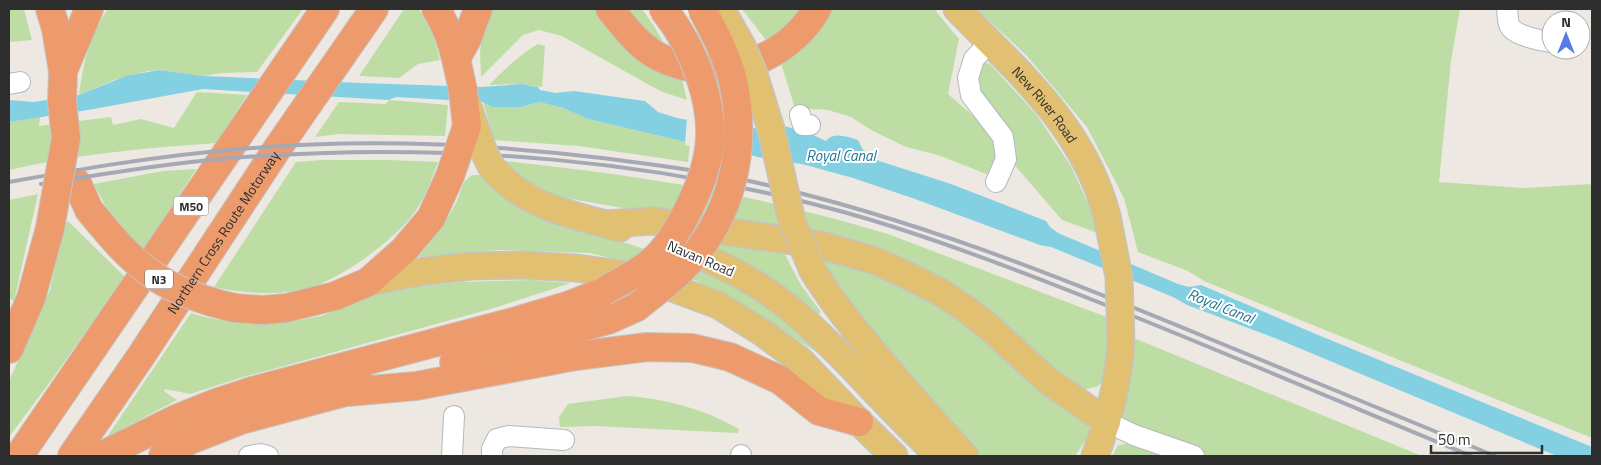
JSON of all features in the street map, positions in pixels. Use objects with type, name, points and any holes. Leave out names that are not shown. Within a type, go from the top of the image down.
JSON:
[{"type":"highway","name":"N3","points":[[50,9],[63,81],[63,119],[66,138],[77,183],[89,210],[119,247],[144,269],[166,284],[197,298],[235,308],[263,310],[286,308],[335,296],[368,282],[404,250],[430,218],[450,176],[467,126],[459,72],[440,15]]},
{"type":"highway","name":"N3","points":[[63,81],[89,9]]},
{"type":"highway","name":"M50","points":[[19,456],[325,9]]},
{"type":"highway","name":"Northern Cross Route Motorway","points":[[72,456],[141,356],[279,146],[374,9]]},
{"type":"highway","points":[[459,72],[467,39],[478,9]]},
{"type":"highway","points":[[610,9],[633,37],[657,56],[677,64],[705,70],[730,68],[751,63],[775,52],[795,38],[817,9]]},
{"type":"highway","points":[[102,456],[176,419],[252,391],[567,306],[603,292],[651,262],[679,228],[698,190],[708,158],[710,120],[706,96],[692,54],[676,25],[663,9]]},
{"type":"highway","points":[[163,456],[190,440],[241,420],[608,320],[637,307],[683,268],[705,241],[723,212],[737,166],[738,132],[734,85],[717,38],[702,9]]},
{"type":"highway","points":[[13,341],[31,298],[50,228],[66,138]]},
{"type":"highway","points":[[346,392],[416,386],[576,356],[647,347],[692,348],[730,357],[780,380],[819,411],[859,422]]},
{"type":"main road","points":[[721,9],[742,46],[754,74],[771,129],[792,221],[813,271],[864,341],[940,430],[965,456]]},
{"type":"main road","name":"New River Road","points":[[957,9],[1038,92],[1057,115],[1087,163],[1099,190],[1108,216],[1119,276],[1121,344],[1116,380]]},
{"type":"main road","name":"Navan Road","points":[[459,72],[482,150],[491,166],[514,190],[537,203],[568,215],[649,237],[695,254],[740,275],[766,290],[821,335],[939,456]]},
{"type":"main road","points":[[605,224],[654,222],[822,245],[876,262],[942,293],[966,309],[989,327],[1047,380],[1107,422]]},
{"type":"main road","points":[[368,282],[425,271],[472,266],[524,265],[576,268],[620,274],[656,282],[718,305],[763,333],[801,361],[894,456]]},
{"type":"main road","points":[[1072,399],[1096,396],[1116,380]]},
{"type":"main road","points":[[1095,456],[1107,422],[1116,380]]},
{"type":"lane","points":[[1507,9],[1512,29],[1533,39],[1541,40]]},
{"type":"lane","points":[[989,43],[974,60],[968,78],[971,94],[1003,138],[1006,159],[996,182]]},
{"type":"lane","points":[[452,456],[454,416]]},
{"type":"lane","points":[[1107,422],[1134,435],[1194,456]]},
{"type":"lane","points":[[492,456],[492,449],[497,440],[509,436],[564,440]]},
{"type":"lane","points":[[249,456],[261,454],[268,456]]},
{"type":"green space","points":[[9,9],[24,9],[32,40],[9,42]]},
{"type":"green space","points":[[108,9],[303,9],[257,72],[221,73],[204,76],[159,70],[148,71],[114,80],[79,95],[88,50],[96,29]]},
{"type":"green space","points":[[404,9],[419,9],[433,33],[440,60],[418,64],[399,78],[359,76]]},
{"type":"green space","points":[[491,9],[597,9],[680,71],[687,100],[660,91],[562,36],[539,30],[523,35],[481,77],[480,51],[483,32]]},
{"type":"green space","points":[[618,9],[642,9],[670,54]]},
{"type":"green space","points":[[742,9],[808,9],[769,44]]},
{"type":"green space","points":[[827,9],[934,9],[959,39],[948,94],[1002,141],[994,177],[938,155],[906,147],[873,131],[851,117],[828,110],[795,108],[780,60]]},
{"type":"green space","points":[[977,9],[1460,9],[1451,61],[1439,182],[1523,188],[1592,184],[1592,438],[1204,281],[1188,271],[1138,252],[1124,198],[1087,127],[1027,56]]},
{"type":"green space","points":[[538,44],[545,46],[542,87],[522,84],[489,85],[506,68]]},
{"type":"green space","points":[[982,62],[990,64],[1036,114],[1071,166],[1095,219],[1098,233],[1062,220],[1012,162],[981,91],[979,76]]},
{"type":"green space","points":[[197,92],[247,95],[216,143],[85,156],[9,170],[9,122],[40,117],[39,126],[111,117],[113,125],[141,119],[174,128]]},
{"type":"green space","points":[[389,100],[448,105],[445,136],[338,134],[315,137],[339,102],[386,104]]},
{"type":"green space","points":[[483,102],[492,107],[521,107],[539,102],[563,108],[588,119],[690,143],[688,162],[579,146],[494,140]]},
{"type":"green space","points":[[322,160],[438,162],[430,184],[416,211],[403,227],[366,258],[337,276],[312,287],[287,292],[251,292],[214,287],[296,162]]},
{"type":"green space","points":[[505,161],[615,174],[711,190],[800,210],[888,234],[1109,318],[1110,357],[1106,380],[1096,387],[1082,390],[941,284],[669,216],[560,197],[519,177]]},
{"type":"green space","points":[[196,169],[144,250],[127,235],[115,220],[94,184],[163,171]]},
{"type":"green space","points":[[473,175],[481,175],[586,230],[715,272],[792,322],[831,361],[738,303],[695,280],[590,253],[499,250],[418,257],[449,216],[466,180]]},
{"type":"green space","points":[[38,194],[14,301],[9,298],[9,200]]},
{"type":"green space","points":[[68,221],[125,277],[9,437],[9,381],[50,290],[58,250],[59,231]]},
{"type":"green space","points":[[713,239],[782,249],[801,285],[821,312],[816,316],[707,247]]},
{"type":"green space","points":[[823,257],[877,272],[939,302],[1084,416],[1091,432],[1075,456],[979,456],[949,426],[908,378],[843,294]]},
{"type":"green space","points":[[530,280],[571,283],[494,308],[240,378],[190,394],[165,389],[164,391],[177,400],[107,437],[191,313],[228,322],[267,324],[267,322],[294,321],[322,316],[363,297],[409,287],[461,282]]},
{"type":"green space","points":[[1136,339],[1422,456],[1207,456],[1119,423]]},
{"type":"green space","points":[[627,396],[671,402],[685,406],[726,422],[739,429],[738,433],[595,426],[560,427],[559,417],[568,404]]},
{"type":"green space","points":[[1128,444],[1164,456],[1112,456],[1118,445]]},
{"type":"water","name":"Royal Canal","points":[[159,70],[204,76],[361,83],[481,87],[522,84],[556,93],[574,91],[645,101],[658,112],[677,118],[741,129],[784,126],[806,132],[826,141],[837,135],[849,137],[858,140],[863,150],[879,161],[951,184],[1046,221],[1058,233],[1178,284],[1189,287],[1201,285],[1592,447],[1592,456],[1557,456],[1275,338],[1187,305],[1173,297],[1051,247],[1040,245],[853,178],[802,164],[690,143],[588,119],[563,108],[539,102],[521,107],[492,107],[483,102],[396,97],[389,100],[203,89],[9,122],[9,100],[34,102],[79,95],[126,76]]},
{"type":"pier","points":[[687,118],[742,126],[739,154],[685,145]]},
{"type":"railway","points":[[9,182],[119,163],[175,156],[277,146],[370,143],[463,146],[556,153],[723,175],[801,193],[862,210],[981,249],[1157,317],[1495,456]]},
{"type":"railway","points":[[41,184],[209,160],[313,153],[393,152],[473,154],[553,160],[633,169],[712,182],[791,198],[868,219],[961,250],[1158,326],[1471,456]]}]
